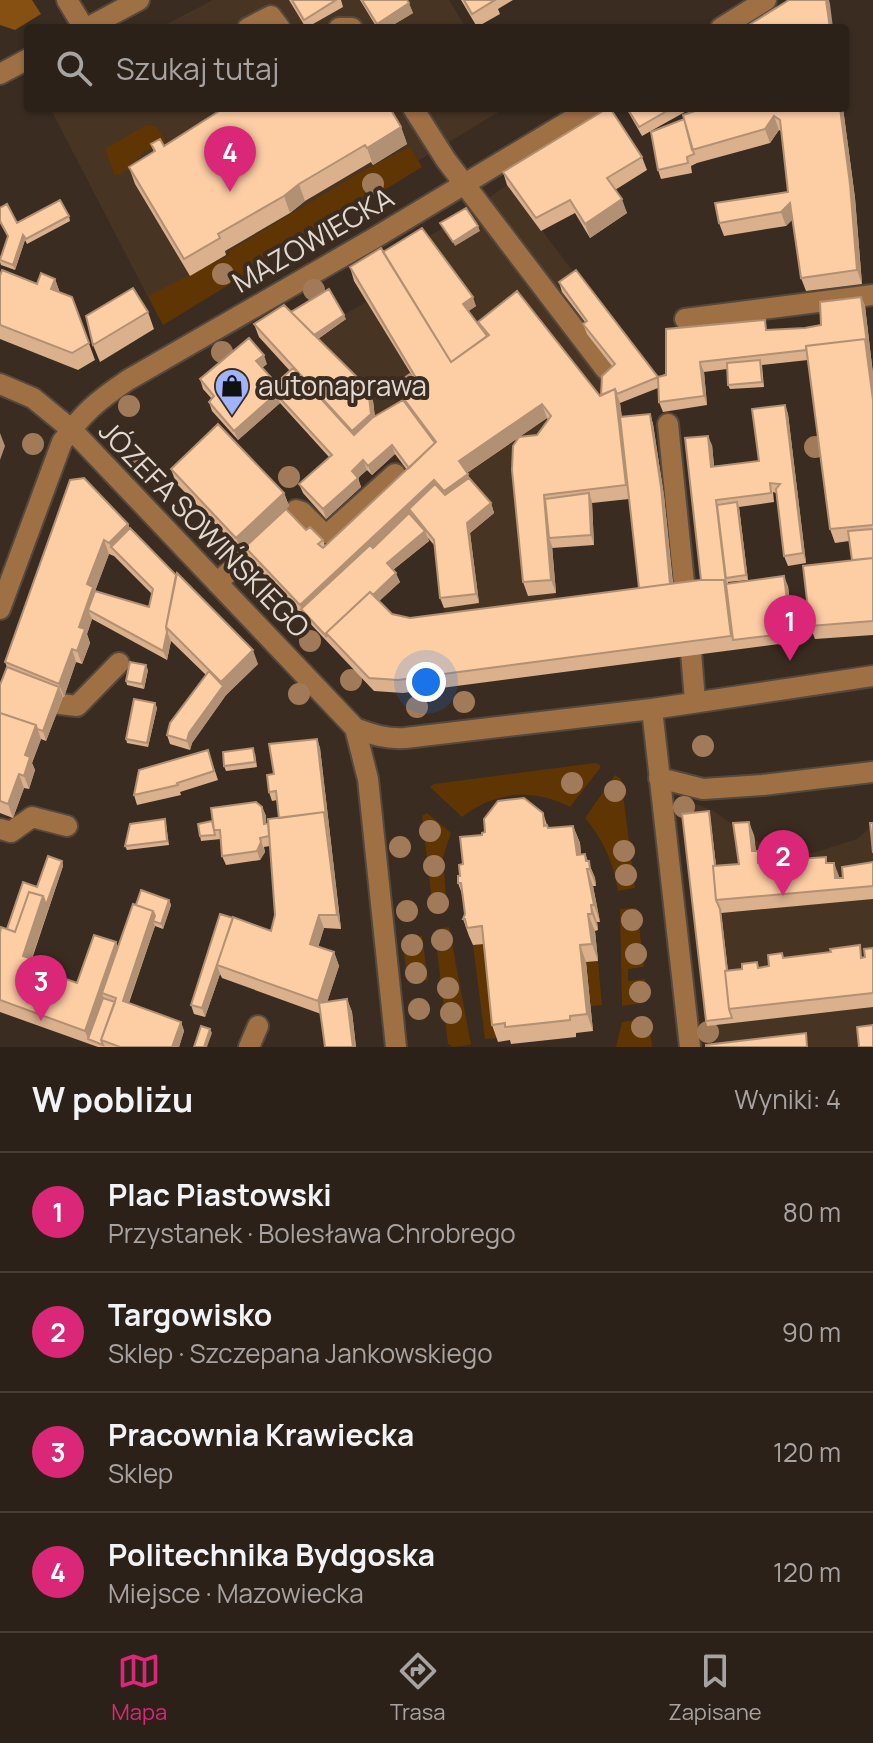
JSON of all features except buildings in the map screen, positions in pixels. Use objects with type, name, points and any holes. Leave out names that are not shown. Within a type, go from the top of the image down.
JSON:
[{"type":"street","points":[[67,0],[82,24]]},
{"type":"street","points":[[111,23],[139,0]]},
{"type":"street","points":[[727,24],[766,0]]},
{"type":"street","points":[[256,24],[271,16],[277,24]]},
{"type":"street","points":[[0,74],[24,61]]},
{"type":"street","points":[[422,112],[446,160],[606,370]]},
{"type":"street","name":"MAZOWIECKA","points":[[0,609],[54,460],[78,418],[95,403],[128,380],[584,112]]},
{"type":"street","points":[[685,319],[873,295]]},
{"type":"street","name":"JÓZEFA SOWIŃSKIEGO","points":[[0,384],[33,398],[72,430],[355,728]]},
{"type":"street","points":[[668,424],[686,603]]},
{"type":"street","points":[[217,583],[296,510],[323,533],[332,532],[395,474]]},
{"type":"street","points":[[691,652],[695,701]]},
{"type":"street","points":[[60,704],[77,706],[119,663]]},
{"type":"street","points":[[355,728],[388,739],[405,738],[652,709],[873,676]]},
{"type":"street","points":[[652,709],[690,1047]]},
{"type":"street","points":[[355,728],[368,779],[396,1047]]},
{"type":"street","points":[[659,778],[703,789],[873,772]]},
{"type":"street","points":[[0,829],[11,832],[32,817],[67,826]]},
{"type":"street","points":[[249,1047],[258,1026]]},
{"type":"shaded area","points":[[0,0],[32,0],[41,14],[15,30],[0,25]]},
{"type":"shaded area","points":[[213,0],[449,0],[464,24],[167,24]]},
{"type":"shaded area","points":[[52,112],[498,112],[159,318]]},
{"type":"shaded area","points":[[146,125],[156,126],[166,142],[144,151],[131,168],[115,176],[105,149]]},
{"type":"shaded area","points":[[410,147],[422,167],[163,325],[148,296],[230,255],[228,252],[359,173]]},
{"type":"shaded area","points":[[507,185],[579,279],[620,403],[548,508],[557,608],[445,618],[438,550],[412,518],[456,477],[296,377],[330,293],[343,315],[366,302],[354,281],[468,213]]},
{"type":"shaded area","points":[[595,763],[600,768],[570,807],[542,797],[514,795],[488,802],[462,817],[430,787],[434,784]]},
{"type":"shaded area","points":[[615,775],[621,779],[635,888],[618,891],[607,852],[585,818]]},
{"type":"shaded area","points":[[692,803],[712,810],[758,842],[813,853],[857,839],[873,825],[873,1047],[710,1047],[683,811]]},
{"type":"shaded area","points":[[427,813],[451,833],[443,857],[447,911],[436,913],[433,911],[422,816]]},
{"type":"shaded area","points":[[635,908],[644,967],[628,969],[628,981],[645,979],[647,997],[643,1003],[622,1006],[620,909]]},
{"type":"shaded area","points":[[449,927],[471,1045],[453,1047],[448,1044],[435,933],[438,929]]},
{"type":"shaded area","points":[[422,936],[428,980],[413,982],[407,977],[403,945],[408,938]]},
{"type":"shaded area","points":[[488,943],[497,1038],[485,1039],[473,945]]},
{"type":"shaded area","points":[[598,961],[602,1005],[591,1006],[586,962]]},
{"type":"shaded area","points":[[642,1019],[649,1022],[652,1047],[616,1047],[622,1022]]},
{"type":"place","name":"Politechnika Bydgoska","points":[[230,192]]},
{"type":"place","name":"autonaprawa","points":[[232,417]]},
{"type":"place","name":"Plac Piastowski","points":[[790,661]]},
{"type":"place","name":"Targowisko","points":[[783,896]]},
{"type":"place","name":"Pracownia Krawiecka","points":[[41,1021]]}]
